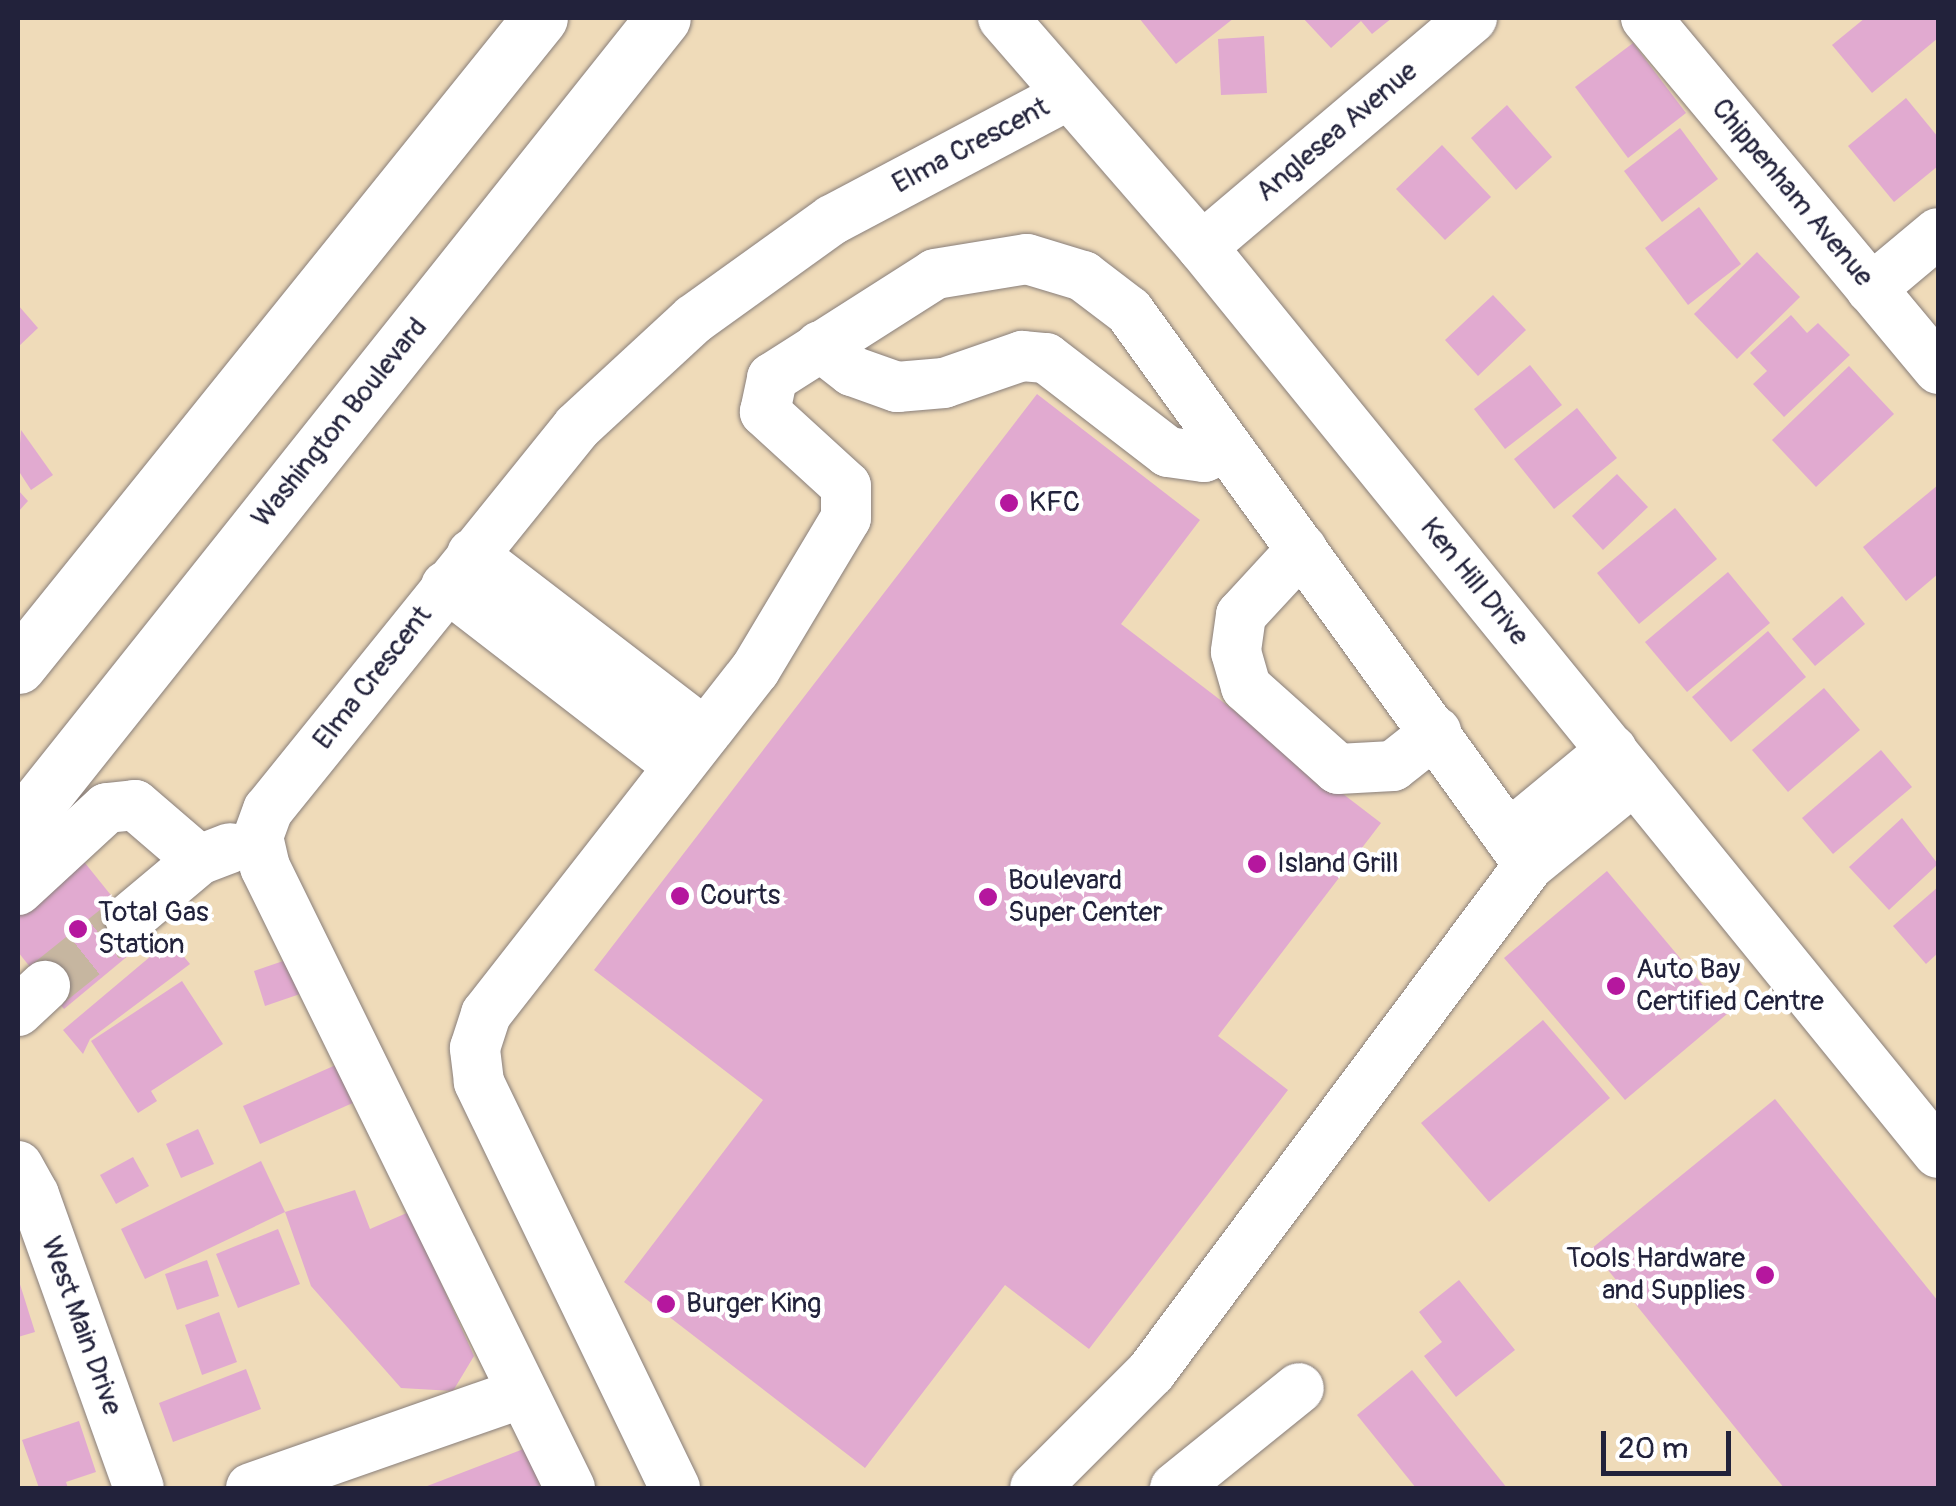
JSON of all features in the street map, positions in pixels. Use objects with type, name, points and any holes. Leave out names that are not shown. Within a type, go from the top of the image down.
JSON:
[{"type":"highway","points":[[18,666],[540,18]]},
{"type":"highway","name":"Washington Boulevard","points":[[18,828],[662,18]]},
{"type":"street","name":"Ken Hill Drive","points":[[1002,18],[1202,248],[1938,1153]]},
{"type":"street","name":"Anglesea Avenue","points":[[1202,248],[1472,18]]},
{"type":"street","name":"Chippenham Avenue","points":[[1646,18],[1938,369]]},
{"type":"street","name":"Elma Crescent","points":[[258,837],[268,810],[577,428],[694,318],[832,220],[1068,95]]},
{"type":"street","points":[[1872,289],[1938,232]]},
{"type":"street","points":[[675,1488],[479,1082],[474,1048],[486,1014],[755,670],[849,510],[841,480],[768,419],[763,405],[772,378],[936,274],[981,262],[1056,265],[1083,276],[1128,312],[1519,851]]},
{"type":"street","points":[[820,346],[852,371],[897,387],[944,382],[1022,356],[1046,358],[1168,452],[1204,458],[1227,447]]},
{"type":"street","points":[[1302,549],[1241,614],[1236,652],[1246,687],[1338,768],[1392,766],[1436,732]]},
{"type":"street","points":[[459,570],[692,750]]},
{"type":"street","points":[[1035,1488],[1151,1372],[1519,851],[1623,765]]},
{"type":"street","points":[[18,890],[107,808],[135,805],[200,860]]},
{"type":"street","points":[[130,918],[200,860],[258,837],[265,867],[520,1394],[570,1488]]},
{"type":"street","name":"West Main Drive","points":[[23,1187],[139,1488]]},
{"type":"street","points":[[1175,1488],[1299,1388]]},
{"type":"street","points":[[251,1488],[520,1394]]},
{"type":"building","points":[[1139,18],[1234,18],[1176,64]]},
{"type":"building","points":[[1303,18],[1392,18],[1372,34],[1361,21],[1331,48]]},
{"type":"building","points":[[1865,18],[1938,18],[1938,38],[1872,93],[1832,45]]},
{"type":"building","points":[[1264,36],[1267,93],[1221,95],[1218,39]]},
{"type":"building","points":[[1633,43],[1686,113],[1628,158],[1575,87]]},
{"type":"building","points":[[1906,98],[1938,137],[1938,166],[1894,202],[1848,146]]},
{"type":"building","points":[[1507,105],[1552,157],[1516,190],[1471,138]]},
{"type":"building","points":[[1680,128],[1718,179],[1662,222],[1624,171]]},
{"type":"building","points":[[1442,145],[1491,197],[1445,240],[1396,189]]},
{"type":"building","points":[[1699,207],[1741,264],[1688,305],[1645,248]]},
{"type":"building","points":[[1757,252],[1800,297],[1737,359],[1694,314]]},
{"type":"building","points":[[1493,295],[1526,330],[1478,376],[1445,340]]},
{"type":"building","points":[[18,305],[38,328],[18,347]]},
{"type":"building","points":[[1791,315],[1807,333],[1818,323],[1850,355],[1784,417],[1753,384],[1767,371],[1750,353]]},
{"type":"building","points":[[1530,365],[1562,405],[1505,449],[1474,409]]},
{"type":"building","points":[[1849,366],[1894,414],[1816,487],[1772,440]]},
{"type":"building","name":"Boulevard Super Center","points":[[1037,394],[1200,520],[1121,624],[1381,823],[1218,1036],[1288,1090],[1089,1349],[1005,1285],[865,1468],[624,1282],[763,1100],[594,970]]},
{"type":"building","points":[[1577,408],[1617,458],[1554,509],[1514,459]]},
{"type":"building","points":[[21,430],[53,475],[31,490],[18,470]]},
{"type":"building","points":[[1617,474],[1648,507],[1603,550],[1572,516]]},
{"type":"building","points":[[1938,485],[1938,574],[1906,601],[1863,547]]},
{"type":"building","points":[[18,490],[28,501],[18,512]]},
{"type":"building","points":[[1675,508],[1717,559],[1639,624],[1597,573]]},
{"type":"building","points":[[1728,572],[1770,623],[1687,692],[1645,642]]},
{"type":"building","points":[[1842,596],[1865,624],[1815,666],[1792,639]]},
{"type":"building","points":[[1768,631],[1806,677],[1731,742],[1692,697]]},
{"type":"building","points":[[1824,688],[1860,730],[1788,792],[1752,750]]},
{"type":"building","points":[[1881,750],[1912,787],[1833,854],[1802,818]]},
{"type":"building","points":[[1902,818],[1938,864],[1889,910],[1849,867]]},
{"type":"building","name":"Total Gas Station","points":[[81,858],[147,940],[64,1009],[18,952],[18,910]]},
{"type":"building","name":"Auto Bay Certified Centre","points":[[1607,871],[1727,1014],[1625,1100],[1504,958]]},
{"type":"building","points":[[1938,887],[1938,953],[1926,964],[1893,926]]},
{"type":"building","points":[[170,940],[190,964],[90,1039],[83,1054],[63,1030]]},
{"type":"building","points":[[289,959],[300,994],[265,1006],[254,971]]},
{"type":"building","points":[[182,981],[223,1044],[151,1091],[157,1101],[138,1113],[91,1041]]},
{"type":"building","points":[[1543,1020],[1610,1098],[1489,1202],[1421,1123]]},
{"type":"building","points":[[338,1064],[355,1102],[260,1144],[243,1106]]},
{"type":"building","name":"Tools Hardware and Supplies","points":[[1775,1099],[1938,1301],[1938,1488],[1784,1488],[1591,1249]]},
{"type":"building","points":[[198,1129],[214,1164],[181,1178],[166,1144]]},
{"type":"building","points":[[133,1157],[149,1186],[116,1204],[100,1175]]},
{"type":"building","points":[[261,1161],[285,1212],[145,1279],[121,1229]]},
{"type":"building","points":[[355,1190],[370,1229],[409,1212],[474,1356],[453,1391],[401,1388],[311,1286],[285,1212]]},
{"type":"building","points":[[278,1229],[300,1284],[238,1308],[216,1254]]},
{"type":"building","points":[[207,1260],[219,1296],[177,1310],[165,1274]]},
{"type":"building","points":[[18,1278],[35,1332],[18,1337]]},
{"type":"building","points":[[1459,1280],[1515,1350],[1456,1397],[1424,1356],[1442,1342],[1419,1312]]},
{"type":"building","points":[[219,1312],[237,1362],[202,1375],[185,1325]]},
{"type":"building","points":[[246,1369],[261,1409],[173,1442],[159,1403]]},
{"type":"building","points":[[1412,1370],[1507,1488],[1416,1488],[1357,1415]]},
{"type":"building","points":[[79,1421],[96,1472],[66,1482],[68,1488],[39,1488],[22,1440]]},
{"type":"building","points":[[526,1448],[541,1488],[422,1488]]},
{"type":"tunnel","points":[[45,986],[130,918]]},
{"type":"place","name":"KFC","points":[[1009,503]]},
{"type":"place","name":"Island Grill","points":[[1257,864]]},
{"type":"place","name":"Courts","points":[[680,896]]},
{"type":"place","name":"Boulevard Super Center","points":[[988,897]]},
{"type":"place","name":"Total Gas Station","points":[[78,929]]},
{"type":"place","name":"Auto Bay Certified Centre","points":[[1616,986]]},
{"type":"place","name":"Tools Hardware and Supplies","points":[[1765,1275]]},
{"type":"place","name":"Burger King","points":[[666,1304]]}]
